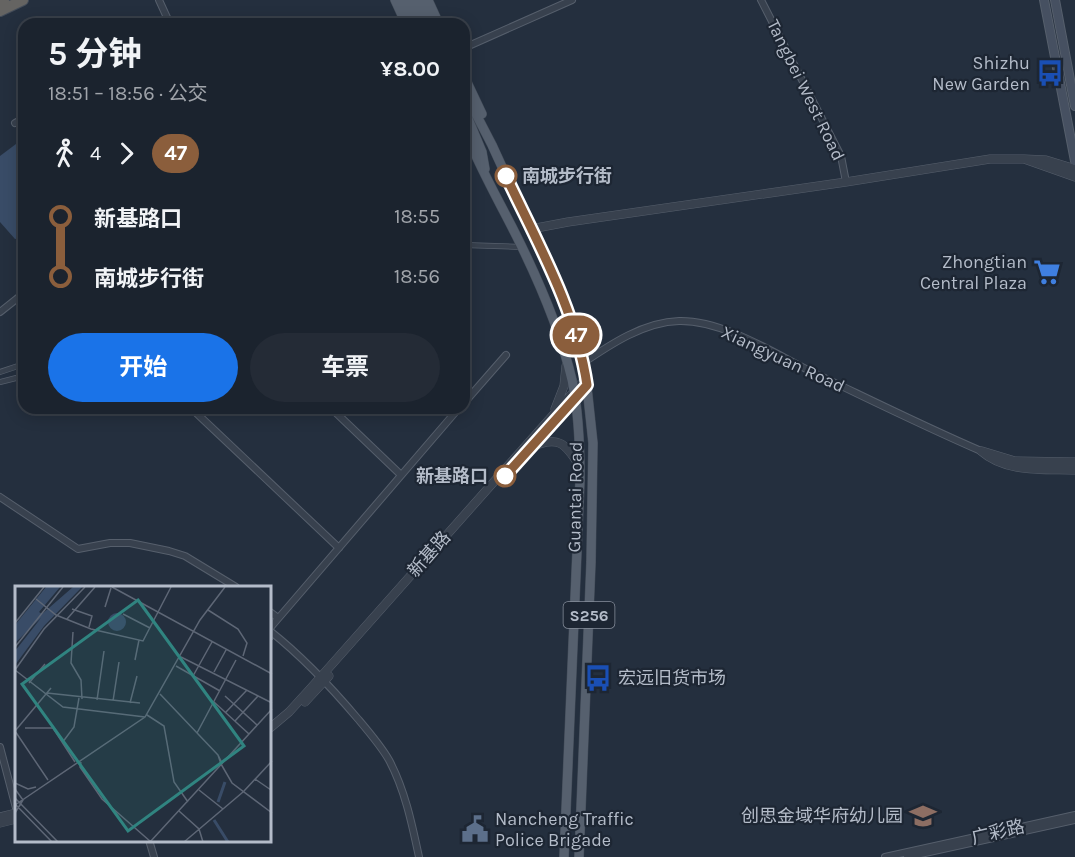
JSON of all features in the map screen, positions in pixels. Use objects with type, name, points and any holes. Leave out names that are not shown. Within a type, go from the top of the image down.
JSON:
[{"type":"highway","points":[[0,2],[4,0]]},
{"type":"highway","points":[[0,11],[23,0]]},
{"type":"main road","points":[[395,0],[403,18]]},
{"type":"main road","points":[[403,0],[411,18]]},
{"type":"main road","points":[[412,0],[420,18]]},
{"type":"main road","points":[[420,0],[428,18]]},
{"type":"main road","points":[[428,0],[437,18]]},
{"type":"main road","points":[[1044,0],[1075,161]]},
{"type":"main road","points":[[1055,0],[1075,106]]},
{"type":"main road","points":[[470,88],[492,145]]},
{"type":"main road","name":"Guantai Road","points":[[470,105],[492,145],[566,304],[587,382],[593,443],[581,857]]},
{"type":"main road","points":[[470,130],[501,167]]},
{"type":"main road","points":[[470,131],[482,152],[486,174]]},
{"type":"main road","name":"Guantai Road","points":[[470,134],[474,155],[486,174],[549,307],[567,361],[574,395],[580,468],[564,857]]},
{"type":"main road","points":[[470,148],[474,155]]},
{"type":"street","points":[[159,0],[167,18]]},
{"type":"street","points":[[470,45],[559,3],[572,0]]},
{"type":"street","name":"Tangbei West Road","points":[[761,0],[841,156],[846,182]]},
{"type":"street","points":[[531,229],[990,159],[1046,159],[1075,169]]},
{"type":"street","points":[[1024,159],[1075,177]]},
{"type":"street","points":[[470,245],[522,248]]},
{"type":"street","points":[[0,312],[18,298]]},
{"type":"street","name":"Xiangyuan Road","points":[[583,363],[646,328],[664,323],[699,322],[737,336],[981,451],[1015,460],[1075,462]]},
{"type":"street","points":[[470,395],[506,355]]},
{"type":"street","points":[[550,418],[560,398],[567,361]]},
{"type":"street","points":[[0,372],[18,366]]},
{"type":"street","points":[[0,382],[18,378]]},
{"type":"street","name":"新基路","points":[[272,731],[292,715],[550,418],[587,382]]},
{"type":"street","name":"新基路","points":[[272,726],[322,679],[530,448],[574,395]]},
{"type":"street","points":[[197,414],[339,548]]},
{"type":"street","points":[[338,414],[401,475]]},
{"type":"street","points":[[272,627],[454,414]]},
{"type":"street","points":[[530,448],[546,442],[559,442],[572,452],[580,468]]},
{"type":"street","name":"Xiangyuan Road","points":[[981,451],[987,456],[1014,467],[1075,470]]},
{"type":"street","points":[[0,496],[78,549],[110,543],[130,543],[170,551],[185,556],[234,586]]},
{"type":"street","points":[[272,614],[278,618]]},
{"type":"street","points":[[272,632],[322,679],[368,731],[388,759],[402,788],[419,857]]},
{"type":"street","points":[[0,747],[15,804]]},
{"type":"street","points":[[0,818],[15,813]]},
{"type":"street","name":"广彩路","points":[[885,857],[1075,815]]},
{"type":"street","points":[[0,823],[15,819]]},
{"type":"street","name":"广彩路","points":[[907,857],[1075,820]]},
{"type":"street","points":[[150,842],[154,857]]},
{"type":"water","points":[[18,142],[18,239],[15,239],[0,222],[0,156]]},
{"type":"bus line","name":"47","points":[[505,476],[587,385],[580,346],[566,304],[506,176]]},
{"type":"place","name":"Shizhu New Garden","points":[[1050,73]]},
{"type":"place","name":"南城步行街","points":[[506,176]]},
{"type":"place","name":"Zhongtian Central Plaza","points":[[1047,272]]},
{"type":"place","name":"新基路口","points":[[505,476]]},
{"type":"place","name":"宏远旧货市场","points":[[598,678]]},
{"type":"place","name":"创思金域华府幼儿园","points":[[923,816]]},
{"type":"place","name":"Nancheng Traffic Police Brigade","points":[[475,829]]}]
